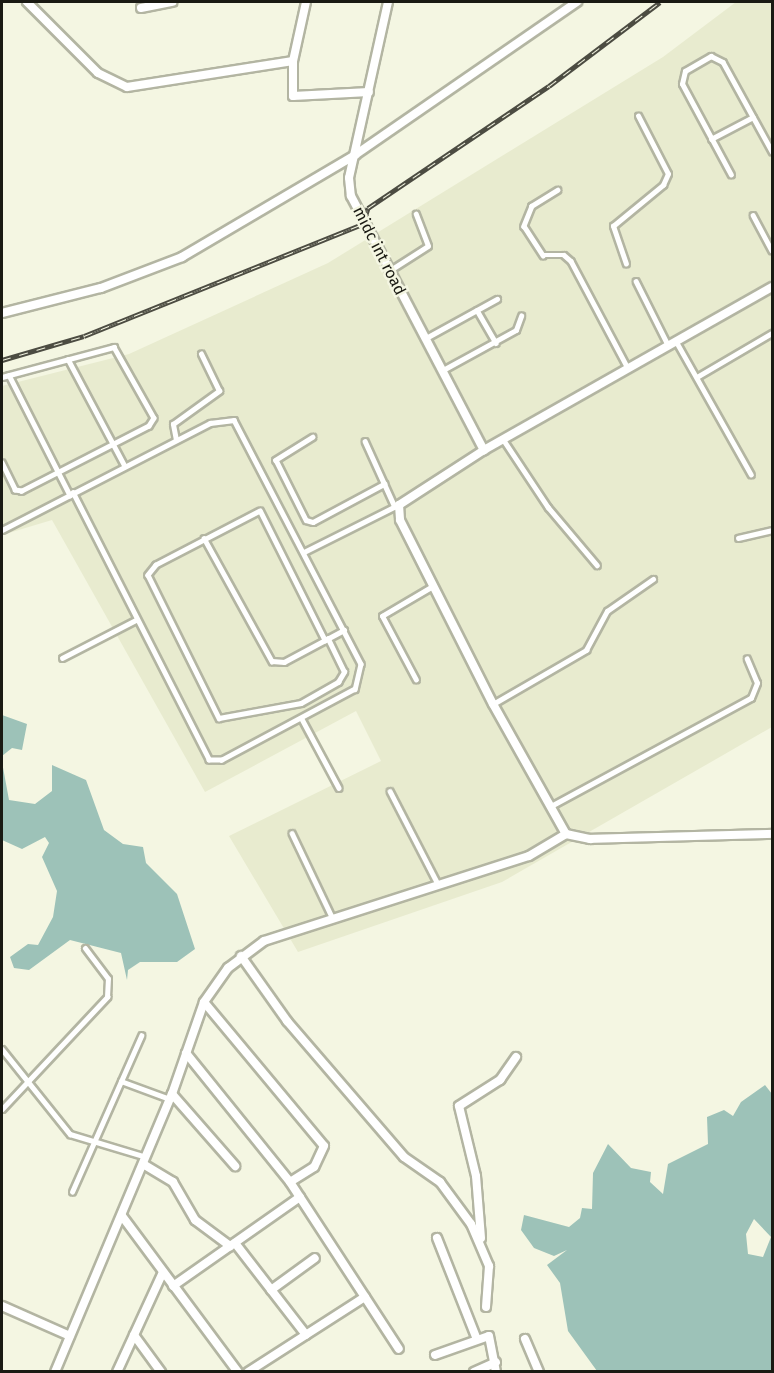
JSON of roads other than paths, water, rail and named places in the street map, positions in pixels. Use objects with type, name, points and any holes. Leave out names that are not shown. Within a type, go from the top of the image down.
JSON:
[{"type":"street","points":[[27,2],[98,73],[127,87],[293,61]]},
{"type":"street","points":[[141,8],[172,2]]},
{"type":"street","points":[[306,2],[293,61],[290,92],[298,98],[369,92]]},
{"type":"street","name":"midc int road","points":[[388,2],[355,154],[351,196],[484,450]]},
{"type":"street","points":[[558,2],[565,10]]},
{"type":"street","points":[[2,313],[161,267],[355,154],[577,2]]},
{"type":"street","points":[[566,834],[548,808],[493,705],[400,520],[397,506],[484,450],[772,287]]},
{"type":"street","points":[[55,1371],[171,1096],[204,1002],[241,956],[264,941],[332,917],[529,856],[566,834],[590,839],[772,834]]},
{"type":"street","points":[[241,956],[287,1021],[404,1156],[440,1182],[481,1240]]},
{"type":"street","points":[[204,1002],[324,1146],[314,1167],[290,1182]]},
{"type":"street","points":[[186,1053],[290,1182],[399,1349]]},
{"type":"street","points":[[486,1307],[489,1266],[481,1240],[476,1176],[459,1106],[500,1080],[516,1057]]},
{"type":"street","points":[[171,1096],[235,1166]]},
{"type":"street","points":[[145,1160],[173,1182],[195,1220],[233,1244],[306,1335]]},
{"type":"street","points":[[173,1287],[300,1197]]},
{"type":"street","points":[[122,1216],[237,1371]]},
{"type":"street","points":[[437,1238],[476,1337]]},
{"type":"street","points":[[272,1290],[315,1258]]},
{"type":"street","points":[[117,1371],[163,1272]]},
{"type":"street","points":[[248,1371],[365,1297]]},
{"type":"street","points":[[2,1306],[70,1336]]},
{"type":"street","points":[[134,1335],[161,1371]]},
{"type":"street","points":[[435,1354],[476,1337],[493,1339],[496,1371]]},
{"type":"street","points":[[525,1339],[539,1371]]},
{"type":"street","points":[[474,1371],[496,1362]]},
{"type":"lane","points":[[730,175],[682,77],[711,56],[723,62],[772,151]]},
{"type":"lane","points":[[626,264],[613,226],[663,185],[668,174],[638,116]]},
{"type":"lane","points":[[711,139],[753,117]]},
{"type":"lane","points":[[558,190],[532,206],[524,226],[543,255],[564,255],[571,261],[628,368]]},
{"type":"lane","points":[[389,272],[428,246],[416,214]]},
{"type":"lane","points":[[753,215],[772,250]]},
{"type":"lane","points":[[636,281],[673,343],[697,377],[751,474]]},
{"type":"lane","points":[[425,338],[497,299]]},
{"type":"lane","points":[[477,310],[496,343]]},
{"type":"lane","points":[[443,371],[496,343],[521,325],[521,316]]},
{"type":"lane","points":[[697,377],[772,336]]},
{"type":"lane","points":[[2,377],[117,348],[151,410],[152,424],[19,492],[2,463]]},
{"type":"lane","points":[[176,441],[173,424],[219,391],[201,354]]},
{"type":"lane","points":[[68,359],[125,466]]},
{"type":"lane","points":[[2,530],[72,494],[125,466],[223,418],[238,424],[361,664],[358,684],[302,719],[222,760],[209,760],[72,494],[9,375]]},
{"type":"lane","points":[[313,437],[276,460],[306,520],[313,522],[384,484]]},
{"type":"lane","points":[[503,439],[548,507],[575,532],[597,565]]},
{"type":"lane","points":[[304,552],[397,506],[384,484],[365,441]]},
{"type":"lane","points":[[252,512],[262,513],[344,672],[338,682],[301,703],[216,716],[148,582],[156,565],[204,538],[252,512]]},
{"type":"lane","points":[[738,538],[772,530]]},
{"type":"lane","points":[[204,538],[266,657],[284,662],[344,630]]},
{"type":"lane","points":[[493,705],[586,650],[607,611],[653,579]]},
{"type":"lane","points":[[416,680],[382,616],[434,586]]},
{"type":"lane","points":[[62,658],[136,621]]},
{"type":"lane","points":[[548,808],[751,698],[757,683],[747,659]]},
{"type":"lane","points":[[302,719],[339,788]]},
{"type":"lane","points":[[390,791],[438,884]]},
{"type":"lane","points":[[292,833],[332,917]]},
{"type":"lane","points":[[2,1109],[29,1085],[110,990],[85,949]]},
{"type":"lane","points":[[72,1192],[141,1036]]},
{"type":"lane","points":[[2,1049],[70,1134],[145,1160]]},
{"type":"lane","points":[[121,1081],[171,1096]]},
{"type":"water","points":[[2,715],[27,724],[22,750],[12,748],[2,756]]},
{"type":"water","points":[[2,762],[9,800],[35,804],[52,791],[52,765],[86,780],[104,830],[123,844],[143,847],[146,863],[177,894],[195,949],[177,962],[140,962],[128,970],[127,980],[121,953],[70,940],[29,970],[14,968],[10,957],[28,944],[38,945],[53,917],[57,891],[42,857],[49,843],[45,837],[22,849],[2,840]]},
{"type":"water","points":[[765,1085],[772,1094],[772,1371],[597,1371],[568,1331],[560,1283],[547,1265],[567,1250],[554,1256],[534,1248],[521,1230],[524,1215],[569,1227],[580,1218],[582,1208],[592,1209],[593,1173],[608,1144],[631,1168],[651,1172],[650,1182],[663,1194],[668,1164],[708,1144],[707,1117],[724,1110],[733,1116],[741,1102]],"holes":[[[754,1219],[771,1237],[763,1257],[748,1254],[746,1234]]]},
{"type":"railway","points":[[2,360],[84,336],[363,224],[368,208],[549,86],[660,2]]}]
